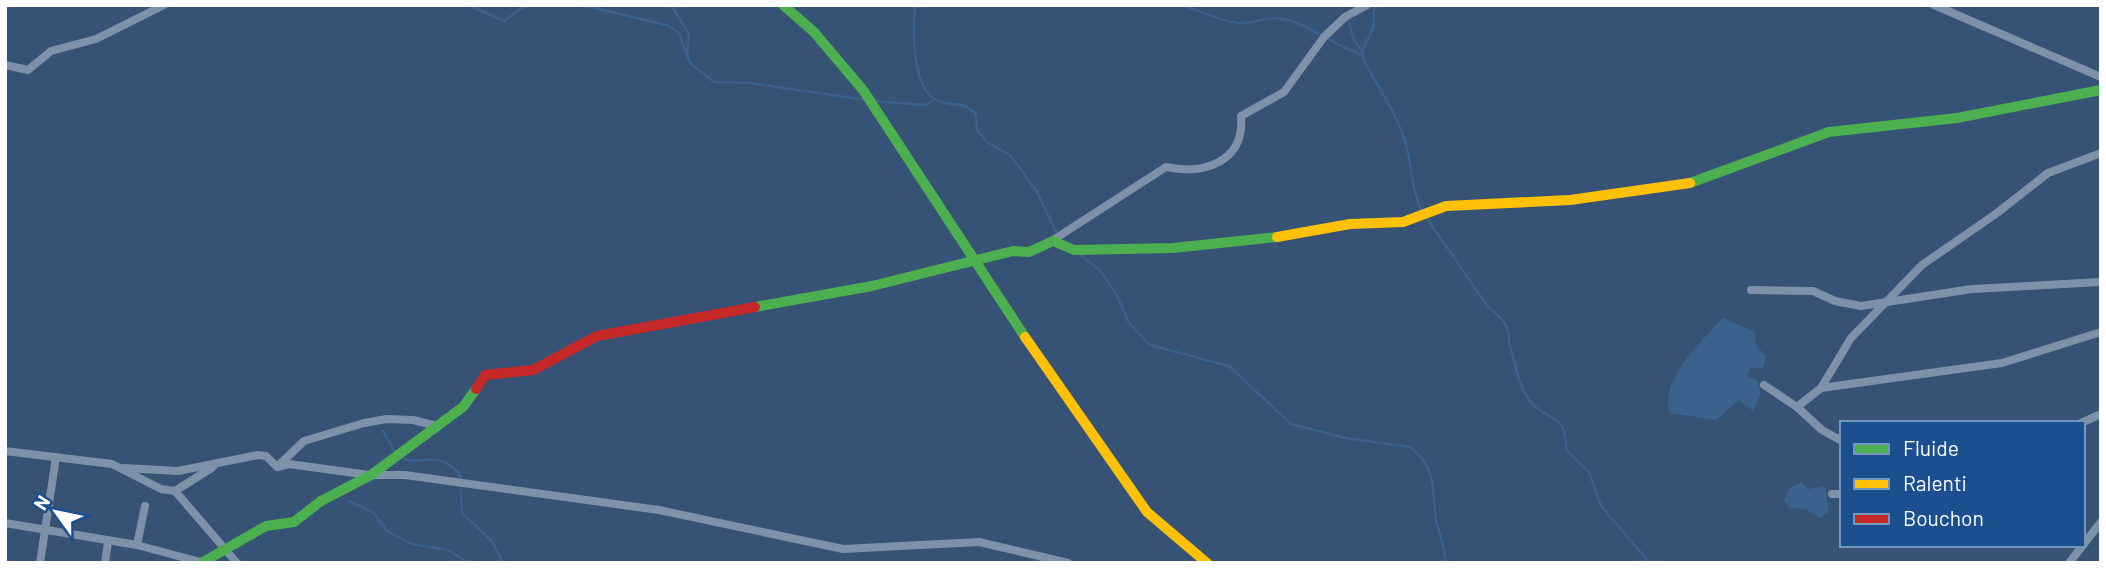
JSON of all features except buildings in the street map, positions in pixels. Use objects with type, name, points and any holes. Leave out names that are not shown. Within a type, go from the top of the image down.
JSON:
[{"type":"street","points":[[5,65],[28,70],[51,51],[96,39],[164,5]]},
{"type":"street","points":[[783,5],[814,32],[863,90],[975,262],[1147,512],[1207,563]]},
{"type":"street","points":[[5,523],[138,545],[203,563],[226,547],[266,526],[294,522],[321,501],[372,475],[463,407],[485,375],[533,370],[597,335],[872,286],[1013,251],[1030,252],[1050,242],[1166,167],[1185,171],[1202,170],[1231,152],[1240,139],[1241,116],[1284,92],[1324,37],[1345,17],[1367,5]]},
{"type":"street","points":[[1934,5],[2101,78]]},
{"type":"street","points":[[1050,242],[1074,250],[1186,247],[1268,239],[1350,224],[1403,222],[1446,206],[1570,200],[1690,183],[1829,132],[1957,118],[2101,90]]},
{"type":"street","points":[[1797,407],[1821,388],[1851,338],[1922,265],[1997,214],[2048,173],[2101,153]]},
{"type":"street","points":[[1751,290],[1813,291],[1835,301],[1861,306],[1972,289],[2101,282]]},
{"type":"street","points":[[1821,388],[2002,363],[2101,332]]},
{"type":"street","points":[[1764,385],[1797,407],[1822,430],[1840,440]]},
{"type":"street","points":[[2085,421],[2101,414]]},
{"type":"street","points":[[277,467],[304,441],[364,423],[387,419],[413,420],[437,426]]},
{"type":"street","points":[[5,451],[112,464],[161,489],[175,491],[226,547],[237,563]]},
{"type":"street","points":[[124,468],[157,472],[216,465],[258,455],[266,456],[277,467]]},
{"type":"street","points":[[40,563],[56,457]]},
{"type":"street","points":[[277,467],[289,464],[372,475],[405,474],[659,510],[843,549],[979,542],[1068,563]]},
{"type":"street","points":[[175,491],[216,465]]},
{"type":"street","points":[[138,545],[145,506]]},
{"type":"street","points":[[2085,542],[2101,522]]},
{"type":"street","points":[[105,563],[108,541]]},
{"type":"street","points":[[2069,563],[2081,547]]},
{"type":"water","points":[[1723,318],[1755,332],[1756,345],[1766,356],[1763,369],[1751,367],[1747,376],[1757,380],[1761,393],[1753,411],[1739,400],[1716,420],[1670,413],[1668,400],[1676,374],[1694,349]]},
{"type":"water","points":[[1801,482],[1808,489],[1825,486],[1829,512],[1819,518],[1806,509],[1789,508],[1784,500],[1790,488]]},
{"type":"waterway","points":[[468,5],[504,21],[526,5]]},
{"type":"waterway","points":[[556,5],[578,5]]},
{"type":"waterway","points":[[581,5],[667,25],[679,33],[690,63],[714,82],[750,83],[866,100]]},
{"type":"waterway","points":[[671,5],[689,34],[687,56]]},
{"type":"waterway","points":[[915,5],[915,56],[922,83],[928,93],[936,100],[961,105],[976,114],[977,130],[987,142],[1010,155],[1037,192],[1058,236]]},
{"type":"waterway","points":[[1376,5],[1374,24],[1363,50],[1363,59],[1394,114],[1403,136],[1422,212]]},
{"type":"waterway","points":[[1188,7],[1240,23],[1275,18],[1288,20],[1361,54]]},
{"type":"waterway","points":[[1348,19],[1354,40],[1362,51]]},
{"type":"waterway","points":[[872,101],[925,105],[934,100]]},
{"type":"waterway","points":[[1426,217],[1488,307],[1506,326],[1525,394],[1536,407],[1555,419],[1564,429],[1566,450],[1589,472],[1601,506],[1650,563]]},
{"type":"waterway","points":[[1079,254],[1100,270],[1116,294],[1129,323],[1150,345],[1229,366],[1291,424],[1345,438],[1411,447],[1426,464],[1432,481],[1436,519],[1446,563]]},
{"type":"waterway","points":[[383,431],[395,452]]},
{"type":"waterway","points":[[400,457],[416,461],[435,459],[460,474],[462,513],[492,541],[503,563]]},
{"type":"waterway","points":[[349,501],[374,513],[387,531],[412,544],[448,550],[469,563]]},
{"type":"traffic: fast","points":[[783,5],[814,32],[863,90],[1025,337]]},
{"type":"traffic: fast","points":[[1690,183],[1829,132],[1957,118],[2101,90]]},
{"type":"traffic: fast","points":[[755,307],[872,286],[1013,251],[1029,252],[1053,241],[1074,250],[1173,248],[1277,237]]},
{"type":"traffic: fast","points":[[203,562],[266,526],[294,522],[321,501],[371,475],[463,407],[476,389]]},
{"type":"traffic: slow","points":[[1277,237],[1350,224],[1403,222],[1446,206],[1570,200],[1690,183]]},
{"type":"traffic: slow","points":[[1025,337],[1147,512],[1207,563]]},
{"type":"traffic: jam","points":[[476,389],[485,375],[533,370],[597,336],[755,307]]}]
